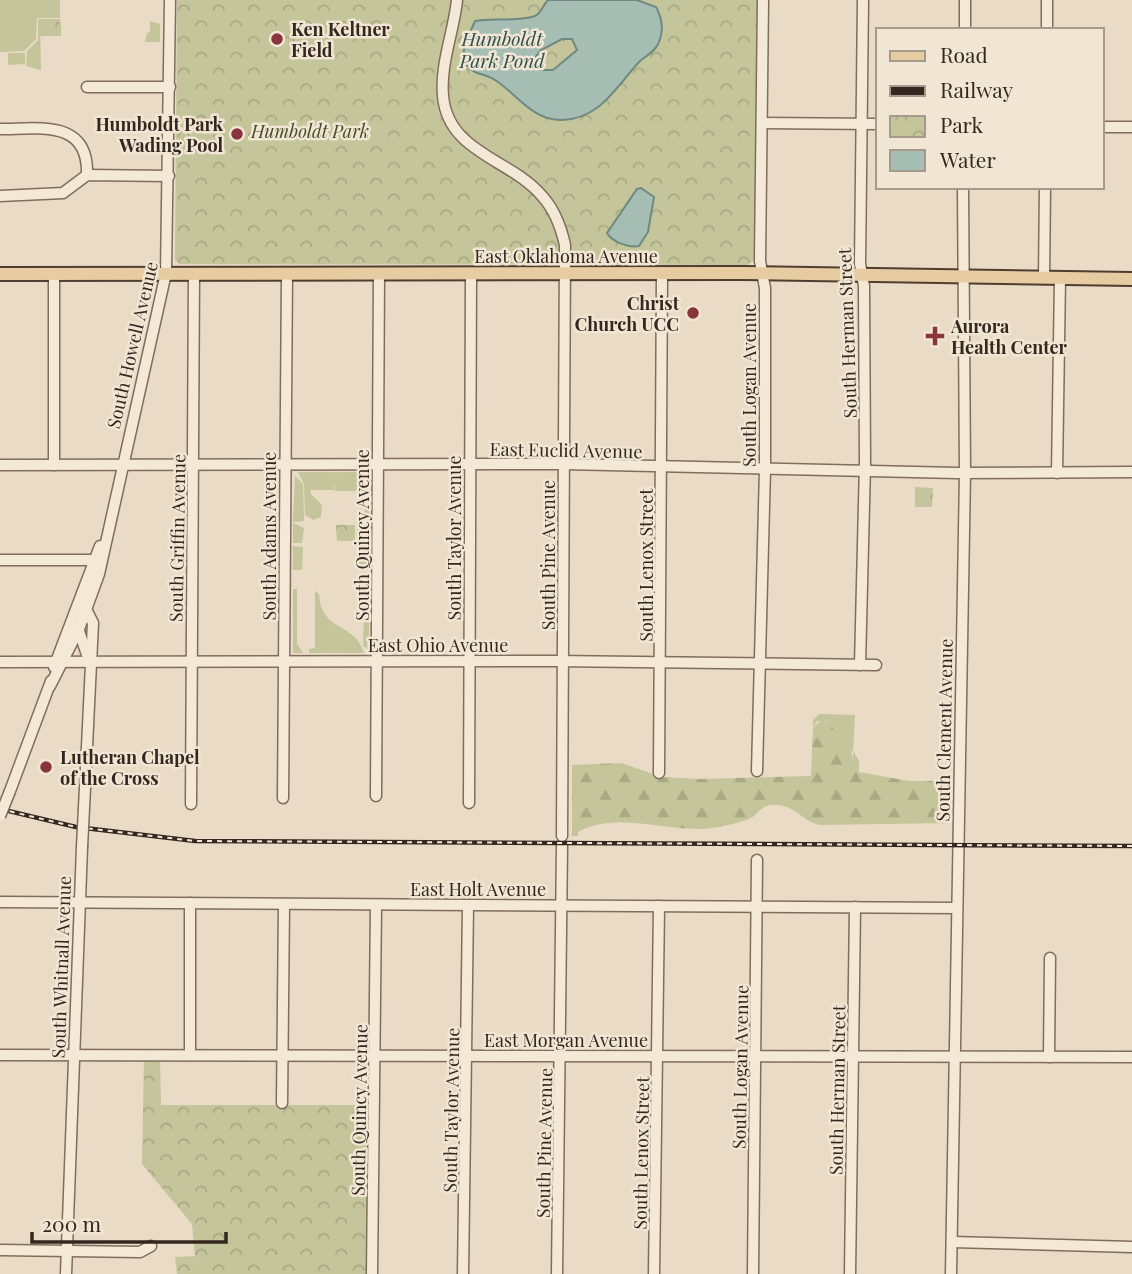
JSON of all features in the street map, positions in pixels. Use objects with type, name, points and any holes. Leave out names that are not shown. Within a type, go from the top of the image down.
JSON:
[{"type":"main road","name":"East Oklahoma Avenue","points":[[0,274],[662,273],[1132,279]]},
{"type":"street","name":"South Howell Avenue","points":[[60,662],[79,629],[86,609],[108,527],[166,273],[170,0]]},
{"type":"street","name":"South Pine Avenue","points":[[457,0],[444,71],[445,107],[451,122],[468,143],[520,177],[547,202],[561,228],[565,273],[562,1056],[557,1274]]},
{"type":"street","name":"South Logan Avenue","points":[[757,771],[765,469],[765,287],[762,274],[763,0]]},
{"type":"street","name":"South Herman Street","points":[[860,665],[864,471],[861,124],[863,0]]},
{"type":"street","points":[[965,0],[965,28]]},
{"type":"street","points":[[1047,0],[1047,28]]},
{"type":"street","points":[[86,87],[170,87]]},
{"type":"street","points":[[762,123],[876,124]]},
{"type":"street","points":[[1104,127],[1132,127]]},
{"type":"street","points":[[0,129],[56,129],[70,134],[84,150],[87,175]]},
{"type":"street","points":[[0,196],[63,194],[87,175],[169,176]]},
{"type":"street","name":"South Clement Avenue","points":[[951,1274],[965,473],[963,189]]},
{"type":"street","points":[[1044,278],[1045,189]]},
{"type":"street","name":"South Griffin Avenue","points":[[191,804],[194,273]]},
{"type":"street","name":"South Adams Avenue","points":[[283,798],[287,273]]},
{"type":"street","name":"South Quincy Avenue","points":[[376,796],[379,273]]},
{"type":"street","name":"South Taylor Avenue","points":[[469,803],[471,273]]},
{"type":"street","name":"South Lenox Street","points":[[659,773],[662,273]]},
{"type":"street","points":[[54,274],[57,465]]},
{"type":"street","points":[[1057,473],[1060,278]]},
{"type":"street","name":"East Euclid Avenue","points":[[0,466],[193,463],[564,464],[965,473],[1132,472]]},
{"type":"street","points":[[0,560],[99,560]]},
{"type":"street","name":"South Howell Avenue","points":[[0,816],[60,662],[74,614],[99,560]]},
{"type":"street","name":"South Whitnall Avenue","points":[[66,1274],[72,1055],[89,661],[93,623],[86,609]]},
{"type":"street","name":"South Whitnall Avenue","points":[[74,614],[89,661]]},
{"type":"street","name":"East Ohio Avenue","points":[[0,662],[563,661],[876,665]]},
{"type":"street","name":"South Logan Avenue","points":[[752,1274],[757,1056],[757,860]]},
{"type":"street","name":"East Holt Avenue","points":[[0,902],[956,908]]},
{"type":"street","points":[[190,903],[190,1055]]},
{"type":"street","points":[[282,1103],[284,904]]},
{"type":"street","name":"South Quincy Avenue","points":[[372,1274],[376,905]]},
{"type":"street","name":"South Taylor Avenue","points":[[463,1274],[468,905]]},
{"type":"street","name":"South Lenox Street","points":[[654,1274],[659,906]]},
{"type":"street","name":"South Herman Street","points":[[850,1274],[855,907]]},
{"type":"street","points":[[1049,1056],[1050,958]]},
{"type":"street","name":"East Morgan Avenue","points":[[0,1055],[1132,1057]]},
{"type":"street","points":[[952,1242],[1132,1247]]},
{"type":"street","points":[[0,1250],[140,1252],[151,1246]]},
{"type":"green space","points":[[0,0],[60,0],[60,18],[37,18],[36,39],[24,51],[0,52]]},
{"type":"green space","name":"Humboldt Park","points":[[177,0],[757,0],[755,260],[748,265],[179,264],[175,260]]},
{"type":"green space","points":[[38,19],[60,19],[60,22],[40,22],[41,70],[26,66],[27,51],[38,40]]},
{"type":"green space","points":[[150,21],[160,24],[160,42],[145,42],[147,33],[150,32]]},
{"type":"green space","points":[[40,22],[61,22],[61,36],[40,36]]},
{"type":"green space","points":[[8,53],[25,53],[25,64],[8,65]]},
{"type":"green space","points":[[298,472],[366,474],[363,479],[310,477],[360,479],[360,491],[335,491],[334,480],[334,490],[311,490],[310,480],[311,494],[322,505],[321,517],[313,520],[305,515],[304,484]]},
{"type":"green space","points":[[295,476],[303,484],[304,521],[293,522]]},
{"type":"green space","points":[[367,476],[370,521],[365,522],[364,480]]},
{"type":"green space","points":[[915,487],[933,488],[932,507],[915,507]]},
{"type":"green space","points":[[293,523],[304,528],[302,543],[293,543]]},
{"type":"green space","points":[[336,525],[355,525],[355,541],[337,541]]},
{"type":"green space","points":[[364,527],[370,529],[370,541],[364,543],[358,541],[356,535],[358,529]]},
{"type":"green space","points":[[293,546],[303,547],[302,570],[293,570]]},
{"type":"green space","points":[[369,546],[369,570],[359,570],[358,547]]},
{"type":"green space","points":[[369,573],[369,650],[363,646],[365,582],[358,582],[358,574]]},
{"type":"green space","points":[[293,589],[297,589],[297,644],[303,653],[293,653]]},
{"type":"green space","points":[[315,591],[319,594],[326,615],[354,636],[364,653],[309,653],[309,649],[315,648]]},
{"type":"green space","points":[[819,714],[855,715],[853,751],[859,761],[859,772],[853,761],[853,752],[836,736],[826,721],[817,721],[813,728],[813,720]]},
{"type":"green space","points":[[822,719],[833,728],[836,736],[850,744],[853,761],[859,772],[909,781],[939,781],[950,787],[949,823],[819,825],[792,809],[771,805],[749,819],[719,827],[686,829],[638,823],[607,823],[592,826],[578,832],[578,836],[572,836],[572,765],[621,763],[662,777],[699,779],[811,776],[813,728]]},
{"type":"green space","points":[[144,1060],[160,1060],[161,1105],[370,1105],[367,1274],[177,1274],[175,1257],[195,1256],[192,1224],[142,1164]]},
{"type":"water","name":"Humboldt Park Pond","points":[[548,0],[637,0],[656,7],[661,20],[662,29],[656,48],[640,61],[598,107],[576,118],[562,120],[542,116],[495,80],[468,67],[463,56],[475,21],[534,16]],"holes":[[[562,39],[572,39],[577,50],[553,70],[541,70],[531,63],[541,50]]]},
{"type":"water","points":[[641,188],[654,197],[648,232],[639,246],[617,242],[607,233],[637,189]]},
{"type":"railway","points":[[0,809],[76,827],[195,841],[1132,846]]},
{"type":"place","name":"Ken Keltner Field","points":[[277,39]]},
{"type":"place","name":"Humboldt Park Wading Pool","points":[[237,134]]},
{"type":"place","name":"Christ Church UCC","points":[[693,313]]},
{"type":"place","name":"Aurora Health Center","points":[[935,336]]},
{"type":"place","name":"Lutheran Chapel of the Cross","points":[[46,767]]}]
